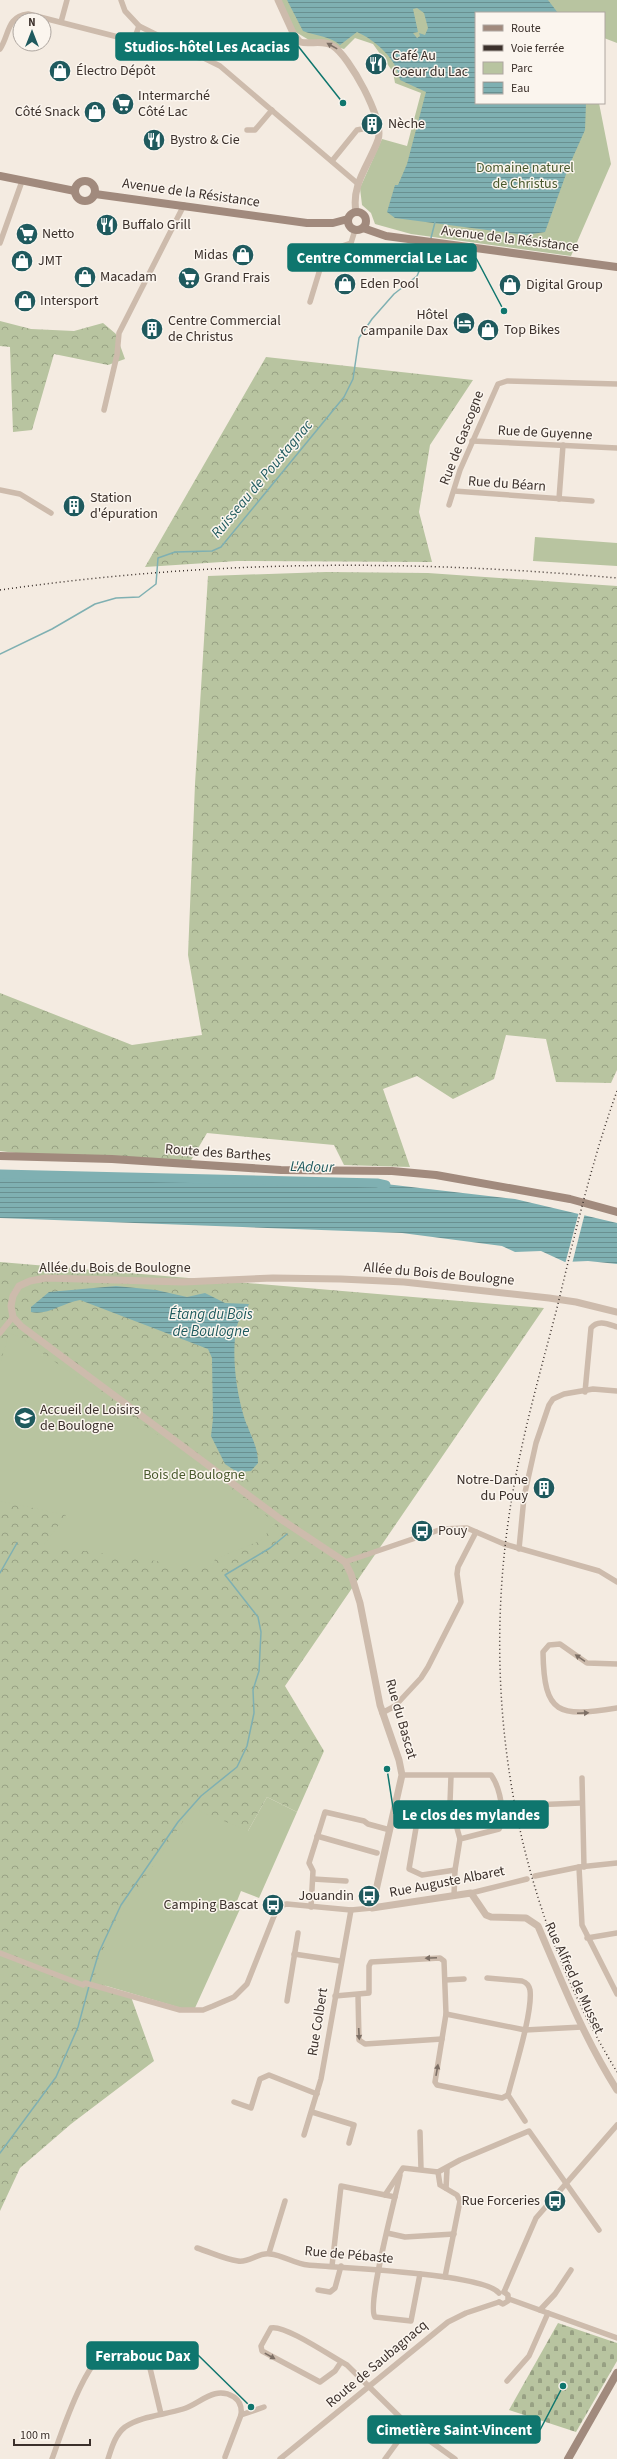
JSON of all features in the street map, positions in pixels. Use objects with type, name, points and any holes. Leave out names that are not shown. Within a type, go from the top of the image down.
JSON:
[{"type":"main road","points":[[0,176],[74,191]]},
{"type":"main road","points":[[0,180],[21,184],[41,184]]},
{"type":"main road","points":[[87,181],[94,186],[95,194],[91,200],[83,202],[77,198],[74,191],[78,183],[87,181]]},
{"type":"main road","name":"Avenue de la Résistance","points":[[95,194],[307,223],[332,224],[348,221]]},
{"type":"main road","points":[[356,212],[363,214],[361,227],[348,221],[351,214],[356,212]]},
{"type":"main road","name":"Avenue de la Résistance","points":[[361,227],[378,229],[399,237],[439,244],[617,266]]},
{"type":"main road","name":"Route des Barthes","points":[[0,1156],[112,1159],[281,1170],[392,1171],[476,1180],[576,1200],[617,1212]]},
{"type":"main road","points":[[568,2459],[617,2373]]},
{"type":"street","points":[[61,22],[67,0]]},
{"type":"street","points":[[122,0],[125,11],[139,26],[188,51],[210,60],[233,76],[357,183]]},
{"type":"street","points":[[278,0],[294,35],[300,42],[332,45],[341,52],[356,76],[374,112],[379,134],[376,145],[357,183],[355,193],[356,212]]},
{"type":"street","points":[[0,49],[10,23],[20,15],[28,14],[128,39],[135,37]]},
{"type":"street","points":[[135,37],[139,26]]},
{"type":"street","points":[[135,37],[140,42],[165,48],[188,51]]},
{"type":"street","points":[[165,48],[167,40]]},
{"type":"street","points":[[247,130],[254,130],[272,110]]},
{"type":"street","points":[[332,161],[357,130],[367,128]]},
{"type":"street","points":[[0,243],[21,184]]},
{"type":"street","points":[[104,410],[115,369],[120,342],[119,333],[184,205]]},
{"type":"street","points":[[310,302],[324,256],[330,250],[352,243],[361,227]]},
{"type":"street","name":"Rue de Gascogne","points":[[449,505],[472,441],[494,389],[501,382],[617,384]]},
{"type":"street","name":"Rue de Guyenne","points":[[472,441],[617,448]]},
{"type":"street","name":"Rue du Béarn","points":[[559,500],[563,445]]},
{"type":"street","points":[[0,490],[20,494],[51,513]]},
{"type":"street","name":"Rue du Béarn","points":[[454,492],[592,501]]},
{"type":"street","name":"Allée du Bois de Boulogne","points":[[13,1317],[11,1306],[13,1296],[19,1286],[30,1281],[46,1278],[183,1282],[309,1277],[404,1282],[576,1302],[617,1312]]},
{"type":"street","points":[[0,1333],[13,1317],[62,1358],[206,1462],[279,1518],[345,1562],[450,1527],[467,1528],[519,1549],[599,1571],[617,1582]]},
{"type":"street","points":[[585,1392],[591,1328],[594,1324],[601,1322],[617,1327]]},
{"type":"street","points":[[519,1549],[524,1497],[536,1443],[548,1405],[557,1396],[593,1390],[617,1391]]},
{"type":"street","points":[[382,1713],[395,1706],[421,1678],[428,1667],[460,1602],[458,1567],[476,1532]]},
{"type":"street","name":"Rue du Bascat","points":[[345,1562],[351,1574],[360,1603],[382,1713],[399,1760],[402,1774],[372,1908]]},
{"type":"street","points":[[617,1664],[587,1663],[560,1644],[549,1645],[543,1652],[547,1694],[557,1706],[573,1713],[617,1708]]},
{"type":"street","points":[[402,1774],[451,1776],[492,1775],[496,1781],[503,1822],[499,1829],[460,1839]]},
{"type":"street","points":[[451,1776],[450,1803],[460,1839],[455,1870],[454,1896]]},
{"type":"street","points":[[582,1778],[580,1916],[587,1938],[617,1994]]},
{"type":"street","points":[[531,1805],[581,1803]]},
{"type":"street","points":[[311,1907],[313,1871],[308,1863],[323,1814],[328,1811],[390,1830]]},
{"type":"street","points":[[417,1822],[409,1869],[422,1875],[455,1870]]},
{"type":"street","points":[[317,1836],[377,1853]]},
{"type":"street","points":[[535,1876],[581,1867],[617,1863]]},
{"type":"street","points":[[313,1879],[346,1881]]},
{"type":"street","name":"Rue Auguste Albaret","points":[[372,1908],[471,1893],[527,1879]]},
{"type":"street","name":"Rue Alfred de Musset","points":[[471,1893],[486,1915],[491,1917],[526,1918],[538,1926],[582,2027],[617,2090]]},
{"type":"street","points":[[0,1953],[83,1985],[85,1983],[180,2010],[203,2010],[234,1997],[248,1984],[278,1906],[287,1904],[351,1910],[372,1908]]},
{"type":"street","name":"Rue Colbert","points":[[304,2135],[321,2079],[340,1961],[351,1910]]},
{"type":"street","points":[[287,2001],[298,1933]]},
{"type":"street","points":[[587,1938],[617,1933]]},
{"type":"street","points":[[294,1954],[340,1961]]},
{"type":"street","points":[[335,1996],[369,1993],[369,1966],[371,1962],[440,1958],[444,1961],[446,2014],[435,2082],[437,2085],[502,2098],[508,2095]]},
{"type":"street","points":[[487,1978],[509,1978],[524,1982],[530,1990],[525,2030],[508,2095],[525,2121]]},
{"type":"street","points":[[445,1980],[464,1979]]},
{"type":"street","points":[[358,1995],[359,2040],[365,2044],[442,2039]]},
{"type":"street","points":[[446,2014],[525,2030],[582,2027]]},
{"type":"street","points":[[234,2102],[251,2108],[260,2079],[269,2075],[317,2094]]},
{"type":"street","points":[[312,2112],[354,2125],[349,2143]]},
{"type":"street","points":[[499,2302],[497,2297],[502,2293],[536,2218],[617,2125]]},
{"type":"street","points":[[385,2195],[401,2170],[406,2167],[438,2172],[460,2160],[529,2131],[599,2230]]},
{"type":"street","points":[[420,2132],[421,2169]]},
{"type":"street","points":[[446,2169],[446,2188]]},
{"type":"street","points":[[401,2170],[396,2197],[378,2269],[373,2314],[378,2319],[409,2323],[413,2318],[420,2274]]},
{"type":"street","points":[[438,2172],[440,2185],[457,2195],[460,2201],[445,2277]]},
{"type":"street","points":[[332,2266],[341,2186],[396,2197]]},
{"type":"street","points":[[197,2248],[238,2261],[245,2261],[269,2253],[285,2201]]},
{"type":"street","points":[[387,2233],[405,2237],[454,2234]]},
{"type":"street","name":"Rue de Pébaste","points":[[269,2253],[306,2265],[378,2269],[445,2277],[482,2284],[502,2293]]},
{"type":"street","points":[[318,2290],[330,2292],[335,2288],[341,2266]]},
{"type":"street","points":[[540,2310],[555,2294],[571,2270]]},
{"type":"street","points":[[502,2293],[509,2299],[617,2338]]},
{"type":"street","name":"Route de Saubagnacq","points":[[280,2459],[448,2322],[466,2313],[499,2302],[505,2303],[509,2299]]},
{"type":"street","points":[[507,2381],[530,2356],[548,2313]]},
{"type":"street","points":[[340,2362],[335,2371],[326,2379],[316,2381],[262,2351],[261,2346],[271,2328],[275,2327],[340,2362],[409,2426],[455,2459]]},
{"type":"street","points":[[52,2459],[79,2387],[104,2351],[114,2348],[149,2364]]},
{"type":"street","points":[[149,2364],[175,2348]]},
{"type":"street","points":[[149,2364],[161,2414]]},
{"type":"street","points":[[108,2459],[115,2439],[125,2427],[133,2422],[185,2409],[212,2394],[222,2394],[237,2399],[241,2405],[241,2416],[224,2458]]},
{"type":"street","points":[[241,2416],[264,2408]]},
{"type":"street","points":[[384,2459],[409,2426]]},
{"type":"green space","name":"Domaine naturel de Christus","points":[[280,0],[617,0],[617,43],[605,38],[605,12],[475,12],[475,104],[599,104],[611,164],[571,256],[411,234],[375,224],[371,213],[362,205],[360,188],[382,139],[407,146],[421,93],[395,83],[393,72],[373,44],[355,38],[344,49],[309,40],[294,31]]},
{"type":"green space","points":[[0,321],[31,329],[74,331],[103,323],[116,334],[125,359],[108,365],[54,354],[32,430],[13,432],[10,347],[0,346]]},
{"type":"green space","points":[[266,357],[473,380],[430,445],[419,512],[432,562],[237,561],[145,567]]},
{"type":"green space","points":[[535,537],[617,543],[617,566],[533,561]]},
{"type":"green space","points":[[326,572],[428,573],[617,586],[617,1070],[611,1083],[556,1082],[546,1039],[506,1035],[494,1079],[453,1099],[417,1076],[383,1089],[410,1167],[344,1165],[334,1145],[207,1133],[190,1162],[55,1158],[0,1151],[0,993],[132,1045],[202,1035],[188,955],[195,784],[208,576]]},
{"type":"green space","name":"Bois de Boulogne","points":[[0,1262],[544,1308],[285,1686],[324,1751],[297,1812],[267,1797],[248,1831],[105,1986],[130,1994],[154,2061],[71,2124],[20,2168],[0,2211]]},
{"type":"green space","points":[[9,1333],[20,1337],[206,1469],[276,1523],[260,1541],[215,1559],[212,1569],[44,1545],[66,1515],[0,1501],[0,1364]]},
{"type":"green space","points":[[267,1797],[297,1812],[259,1898],[241,1891],[235,1906],[240,1909],[195,2008],[181,2008],[93,1982],[110,1929],[192,1808],[248,1831]]},
{"type":"green space","points":[[558,2323],[617,2343],[617,2361],[576,2432],[509,2410]]},
{"type":"water","name":"Domaine naturel de Christus","points":[[287,0],[548,0],[557,12],[475,12],[475,104],[586,104],[585,130],[569,166],[545,232],[525,235],[395,218],[387,212],[395,185],[398,185],[407,164],[426,92],[400,80],[395,65],[390,58],[378,45],[364,35],[357,32],[340,45],[327,38],[303,31]],"holes":[[[417,8],[424,13],[428,28],[425,35],[419,33],[420,36],[417,38],[413,33],[418,32],[413,9]]]},
{"type":"water","points":[[0,1174],[377,1183],[515,1199],[617,1223],[617,1264],[588,1261],[565,1262],[541,1251],[515,1252],[502,1246],[402,1233],[0,1218]]},
{"type":"water","name":"Étang du Bois de Boulogne","points":[[116,1286],[156,1290],[187,1297],[205,1293],[225,1303],[249,1304],[237,1326],[234,1359],[241,1407],[258,1457],[258,1463],[251,1471],[237,1472],[225,1464],[211,1436],[213,1419],[212,1358],[208,1349],[80,1300],[49,1311],[37,1313],[31,1312],[31,1307],[49,1292]]},
{"type":"pier","points":[[579,1212],[585,1213],[572,1264],[565,1264]]},
{"type":"waterway","name":"Ruisseau de Poustagnac","points":[[431,238],[435,222]]},
{"type":"waterway","name":"Ruisseau de Poustagnac","points":[[0,654],[52,629],[95,604],[116,598],[139,597],[156,584],[158,558],[175,552],[212,551],[221,547],[344,397],[353,379],[359,338],[372,319],[394,294],[417,276],[430,246]]},
{"type":"waterway","name":"L'Adour","points":[[0,1174],[377,1183],[386,1185]]},
{"type":"waterway","points":[[90,1982],[99,1952],[121,1905],[178,1822],[201,1796],[237,1767],[247,1746],[254,1713],[253,1690],[259,1671],[261,1632],[258,1617],[225,1575],[270,1548],[287,1534]]},
{"type":"waterway","points":[[0,1573],[17,1543]]},
{"type":"waterway","points":[[0,2153],[56,2077],[78,2027],[89,1986]]},
{"type":"railway","points":[[0,590],[78,580],[155,573],[232,568],[308,566],[461,568],[617,578]]},
{"type":"railway","points":[[617,1091],[599,1146],[584,1201],[518,1465],[509,1516],[501,1588],[500,1660],[504,1732],[515,1804],[531,1874],[554,1942],[582,2009],[617,2072]]},
{"type":"place","name":"Café Au Coeur du Lac","points":[[376,64]]},
{"type":"place","name":"Électro Dépôt","points":[[60,71]]},
{"type":"place","name":"Studios-hôtel Les Acacias","points":[[343,103]]},
{"type":"place","name":"Intermarché Côté Lac","points":[[123,104]]},
{"type":"place","name":"Côté Snack","points":[[95,112]]},
{"type":"place","name":"Nèche","points":[[372,124]]},
{"type":"place","name":"Bystro & Cie","points":[[154,140]]},
{"type":"place","name":"Buffalo Grill","points":[[107,225]]},
{"type":"place","name":"Netto","points":[[27,234]]},
{"type":"place","name":"Midas","points":[[243,255]]},
{"type":"place","name":"JMT","points":[[22,261]]},
{"type":"place","name":"Macadam","points":[[85,277]]},
{"type":"place","name":"Grand Frais","points":[[189,278]]},
{"type":"place","name":"Eden Pool","points":[[345,284]]},
{"type":"place","name":"Digital Group","points":[[510,285]]},
{"type":"place","name":"Intersport","points":[[25,301]]},
{"type":"place","name":"Centre Commercial Le Lac","points":[[504,311]]},
{"type":"place","name":"Hôtel Campanile Dax","points":[[464,323]]},
{"type":"place","name":"Centre Commercial de Christus","points":[[152,329]]},
{"type":"place","name":"Top Bikes","points":[[488,330]]},
{"type":"place","name":"Station d'épuration","points":[[74,506]]},
{"type":"place","name":"Accueil de Loisirs de Boulogne","points":[[25,1418]]},
{"type":"place","name":"Notre-Dame du Pouy","points":[[544,1488]]},
{"type":"place","name":"Pouy","points":[[422,1531]]},
{"type":"place","name":"Le clos des mylandes","points":[[387,1769]]},
{"type":"place","name":"Jouandin","points":[[369,1896]]},
{"type":"place","name":"Camping Bascat","points":[[273,1905]]},
{"type":"place","name":"Rue Forceries","points":[[555,2201]]},
{"type":"place","name":"Cimetière Saint-Vincent","points":[[563,2386]]},
{"type":"place","name":"Ferrabouc Dax","points":[[251,2407]]}]
